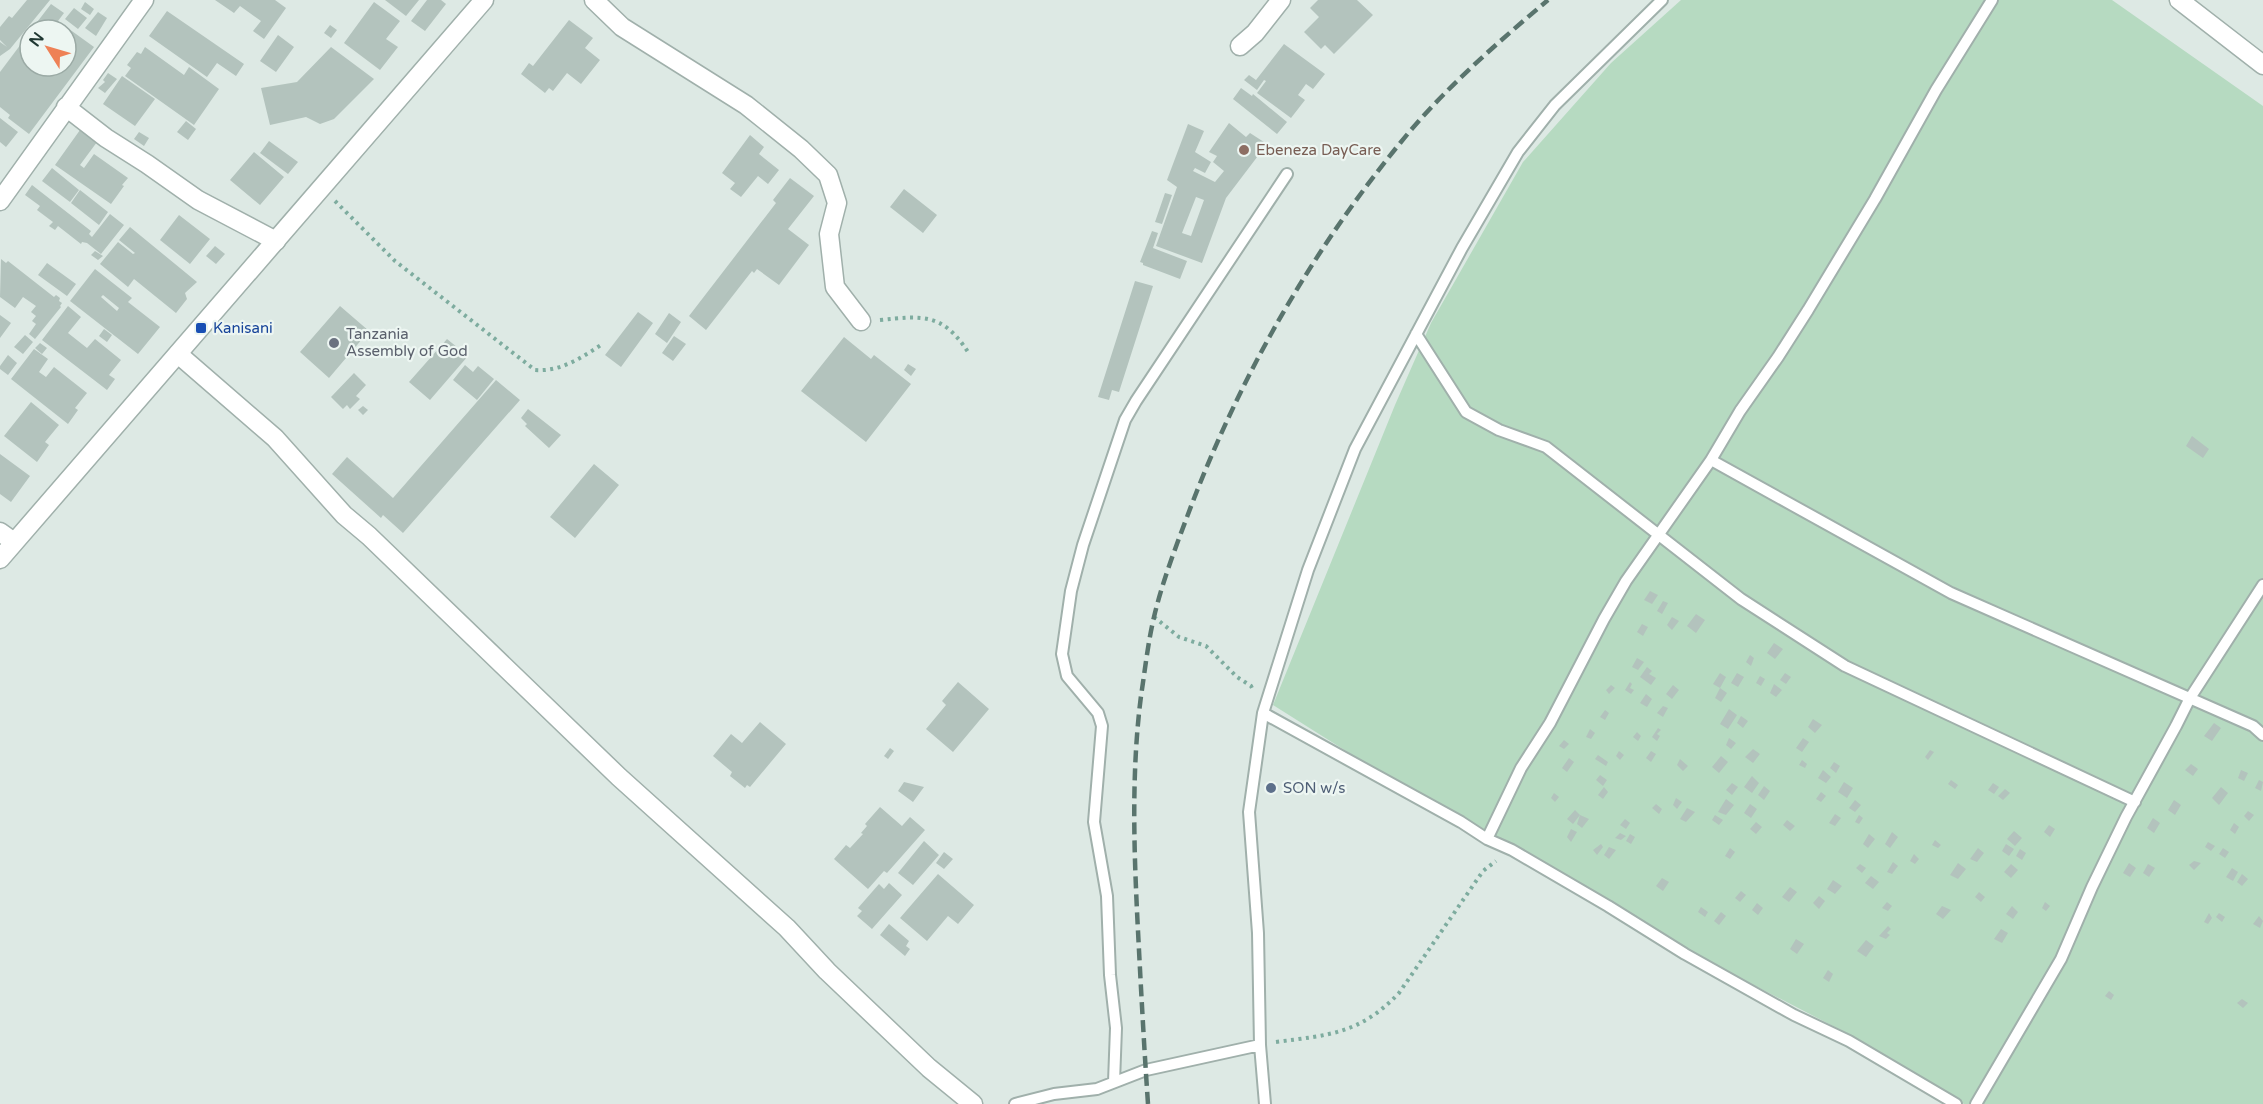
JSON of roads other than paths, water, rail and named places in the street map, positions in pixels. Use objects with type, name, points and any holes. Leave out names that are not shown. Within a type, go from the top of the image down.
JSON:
[{"type":"street","points":[[0,201],[144,0]]},
{"type":"street","points":[[0,559],[7,537],[178,354],[484,0]]},
{"type":"street","points":[[594,0],[622,27],[746,105],[801,149],[828,175],[837,203],[830,234],[835,287],[861,321]]},
{"type":"street","points":[[1240,45],[1255,33],[1281,0]]},
{"type":"street","points":[[2187,2],[2263,65]]},
{"type":"street","points":[[66,107],[106,138],[198,201],[276,241]]},
{"type":"street","points":[[178,354],[274,438],[344,515],[369,536],[619,777],[787,928],[827,971],[930,1068],[973,1104]]},
{"type":"lane","points":[[1265,1104],[1260,1045],[1258,933],[1249,812],[1263,713],[1308,570],[1355,449],[1462,248],[1524,144],[1561,98],[1662,0]]},
{"type":"lane","points":[[1486,839],[1521,768],[1550,723],[1626,581],[1711,460],[1740,411],[1814,300],[1875,199],[1936,90],[1992,0]]},
{"type":"lane","points":[[1114,1082],[1116,1028],[1110,975],[1107,896],[1094,822],[1102,726],[1098,713],[1067,676],[1062,654],[1071,591],[1083,545],[1125,420],[1287,174]]},
{"type":"lane","points":[[1416,334],[1466,412],[1498,430],[1546,447],[1741,599],[1845,666],[2135,802]]},
{"type":"lane","points":[[1711,460],[1952,593],[2253,726],[2263,735]]},
{"type":"lane","points":[[1976,1104],[2061,959],[2092,887],[2190,698],[2263,585]]},
{"type":"lane","points":[[1263,713],[1461,822],[1486,839],[1512,850],[1685,954],[1794,1015],[1849,1041],[1956,1104]]},
{"type":"lane","points":[[1015,1104],[1054,1094],[1097,1089],[1146,1070],[1260,1045]]},
{"type":"railway","points":[[1148,1104],[1135,872],[1136,755],[1141,696],[1150,636],[1157,604],[1173,554],[1207,467],[1253,368],[1306,274],[1336,228],[1418,122],[1490,50],[1548,0]]},
{"type":"place","name":"Ebeneza DayCare","points":[[1244,150]]},
{"type":"place","name":"Kanisani","points":[[201,328]]},
{"type":"place","name":"Tanzania Assembly of God","points":[[334,343]]},
{"type":"place","name":"SON w/s","points":[[1271,788]]}]
